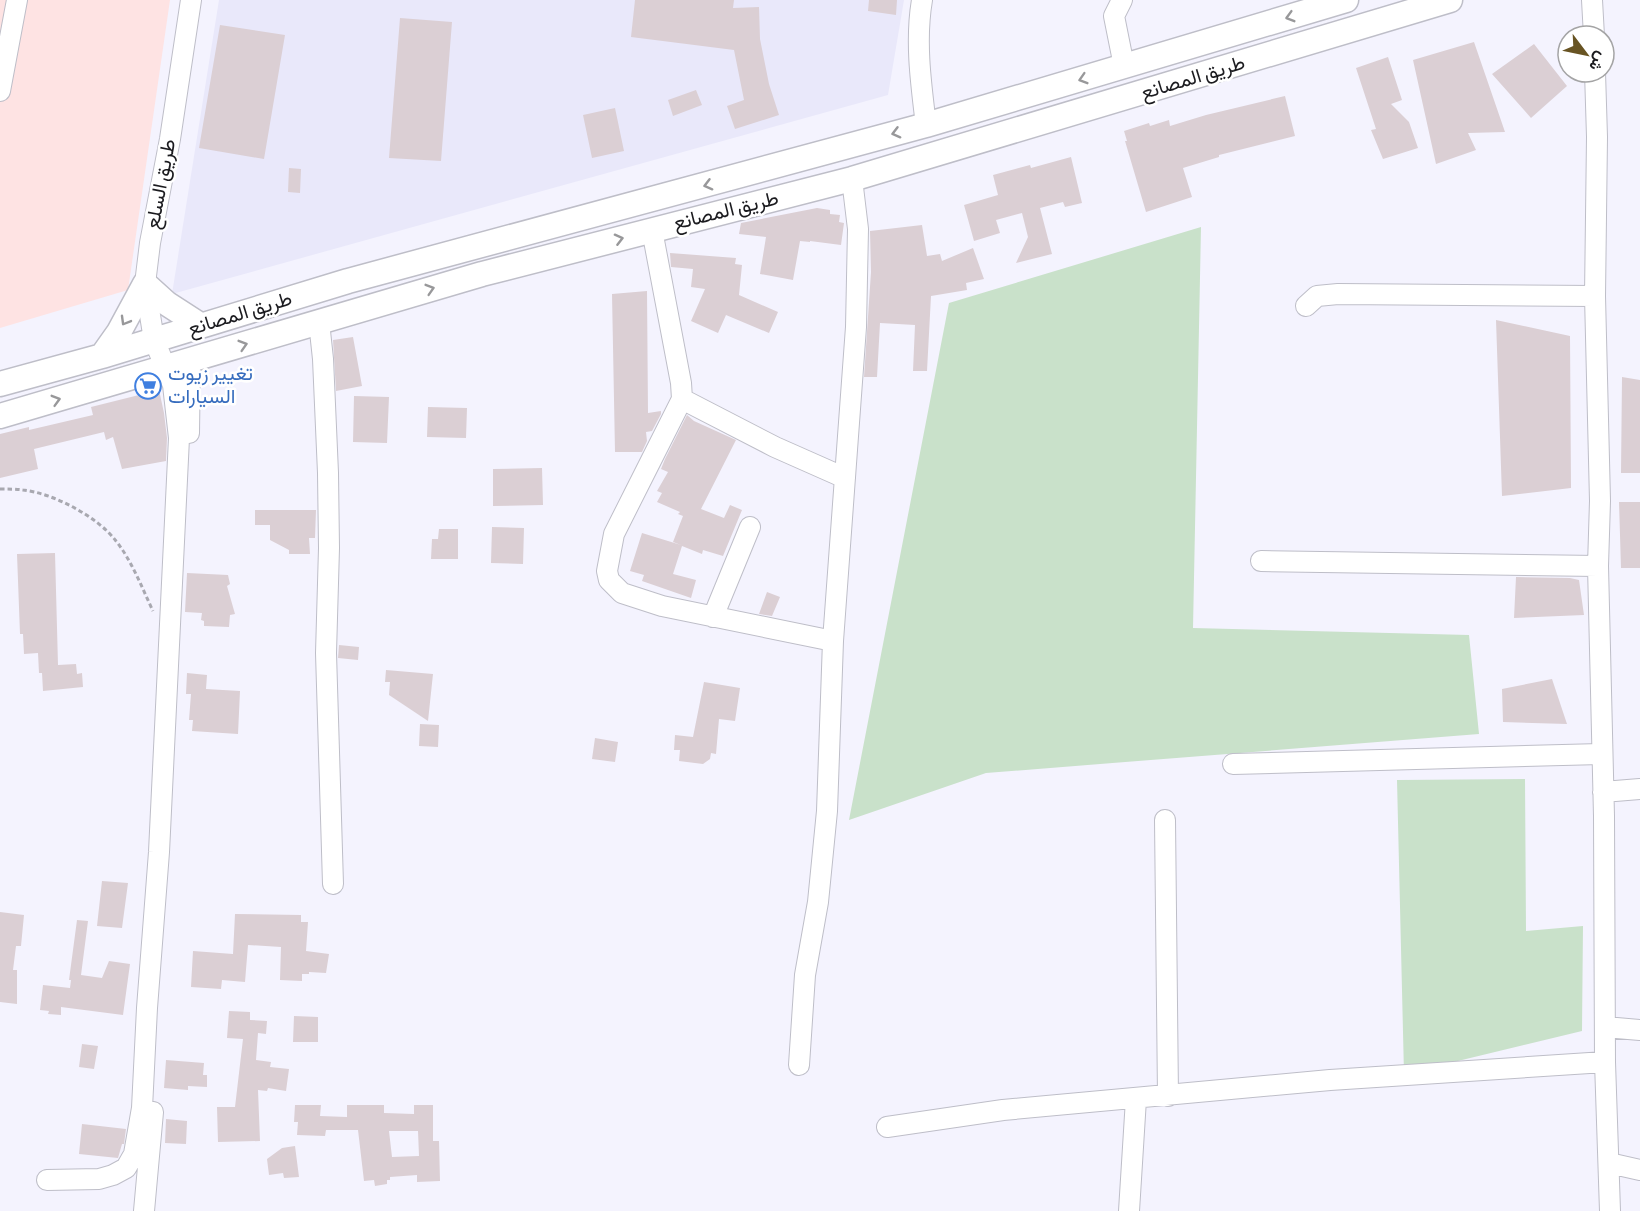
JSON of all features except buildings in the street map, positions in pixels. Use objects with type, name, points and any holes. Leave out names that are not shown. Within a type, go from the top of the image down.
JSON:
[{"type":"main road","name":"طريق المصانع","points":[[0,416],[482,274],[852,179],[1450,0]]},
{"type":"main road","points":[[1332,36],[1336,3]]},
{"type":"main road","name":"طريق المصانع","points":[[0,384],[102,356],[348,281],[926,125],[1336,3]]},
{"type":"main road","points":[[102,356],[119,332],[145,284],[166,303],[200,325]]},
{"type":"street","points":[[0,91],[17,0]]},
{"type":"street","name":"طريق السلع","points":[[47,1180],[99,1179],[113,1175],[126,1167],[134,1154],[142,1108],[160,831],[179,464],[175,396],[154,340],[145,284],[191,0]]},
{"type":"street","points":[[922,0],[918,21],[926,125]]},
{"type":"street","points":[[1122,0],[1114,16],[1124,66]]},
{"type":"street","points":[[1592,0],[1593,24]]},
{"type":"street","points":[[1595,84],[1595,296],[1600,501],[1598,566],[1603,792],[1605,1062],[1610,1211]]},
{"type":"street","points":[[800,1065],[805,975],[818,902],[827,811],[833,641],[856,327],[858,229],[852,179]]},
{"type":"street","points":[[652,230],[681,383],[682,399],[617,528],[607,571],[609,580],[622,593],[662,606],[833,641]]},
{"type":"street","points":[[1306,306],[1317,296],[1338,294],[1595,296]]},
{"type":"street","points":[[320,322],[328,472],[329,548],[326,653],[333,884]]},
{"type":"street","points":[[144,1211],[156,1082],[180,596],[188,480],[190,361]]},
{"type":"street","points":[[682,399],[775,447],[845,478]]},
{"type":"street","points":[[713,617],[750,527]]},
{"type":"street","points":[[1261,561],[1598,566]]},
{"type":"street","points":[[1233,764],[1601,754]]},
{"type":"street","points":[[1603,792],[1640,789]]},
{"type":"street","points":[[1165,820],[1168,1096]]},
{"type":"street","points":[[1605,1027],[1640,1030]]},
{"type":"street","points":[[887,1127],[1003,1110],[1394,1075],[1605,1062]]},
{"type":"street","points":[[1129,1211],[1136,1099]]},
{"type":"street","points":[[1609,1163],[1640,1170]]},
{"type":"path","points":[[0,489],[25,490],[64,502],[99,523],[116,540],[127,557],[156,616]]},
{"type":"shaded area","points":[[0,0],[170,0],[128,290],[0,328]]},
{"type":"shaded area","points":[[219,0],[904,0],[888,95],[172,294]]},
{"type":"green space","points":[[1201,227],[1193,628],[1469,635],[1479,734],[986,773],[849,820],[949,303]]},
{"type":"green space","points":[[1525,779],[1526,931],[1583,926],[1582,1031],[1404,1074],[1397,780]]},
{"type":"place","name":"تغيير زيوت السيارات","points":[[148,386]]}]
